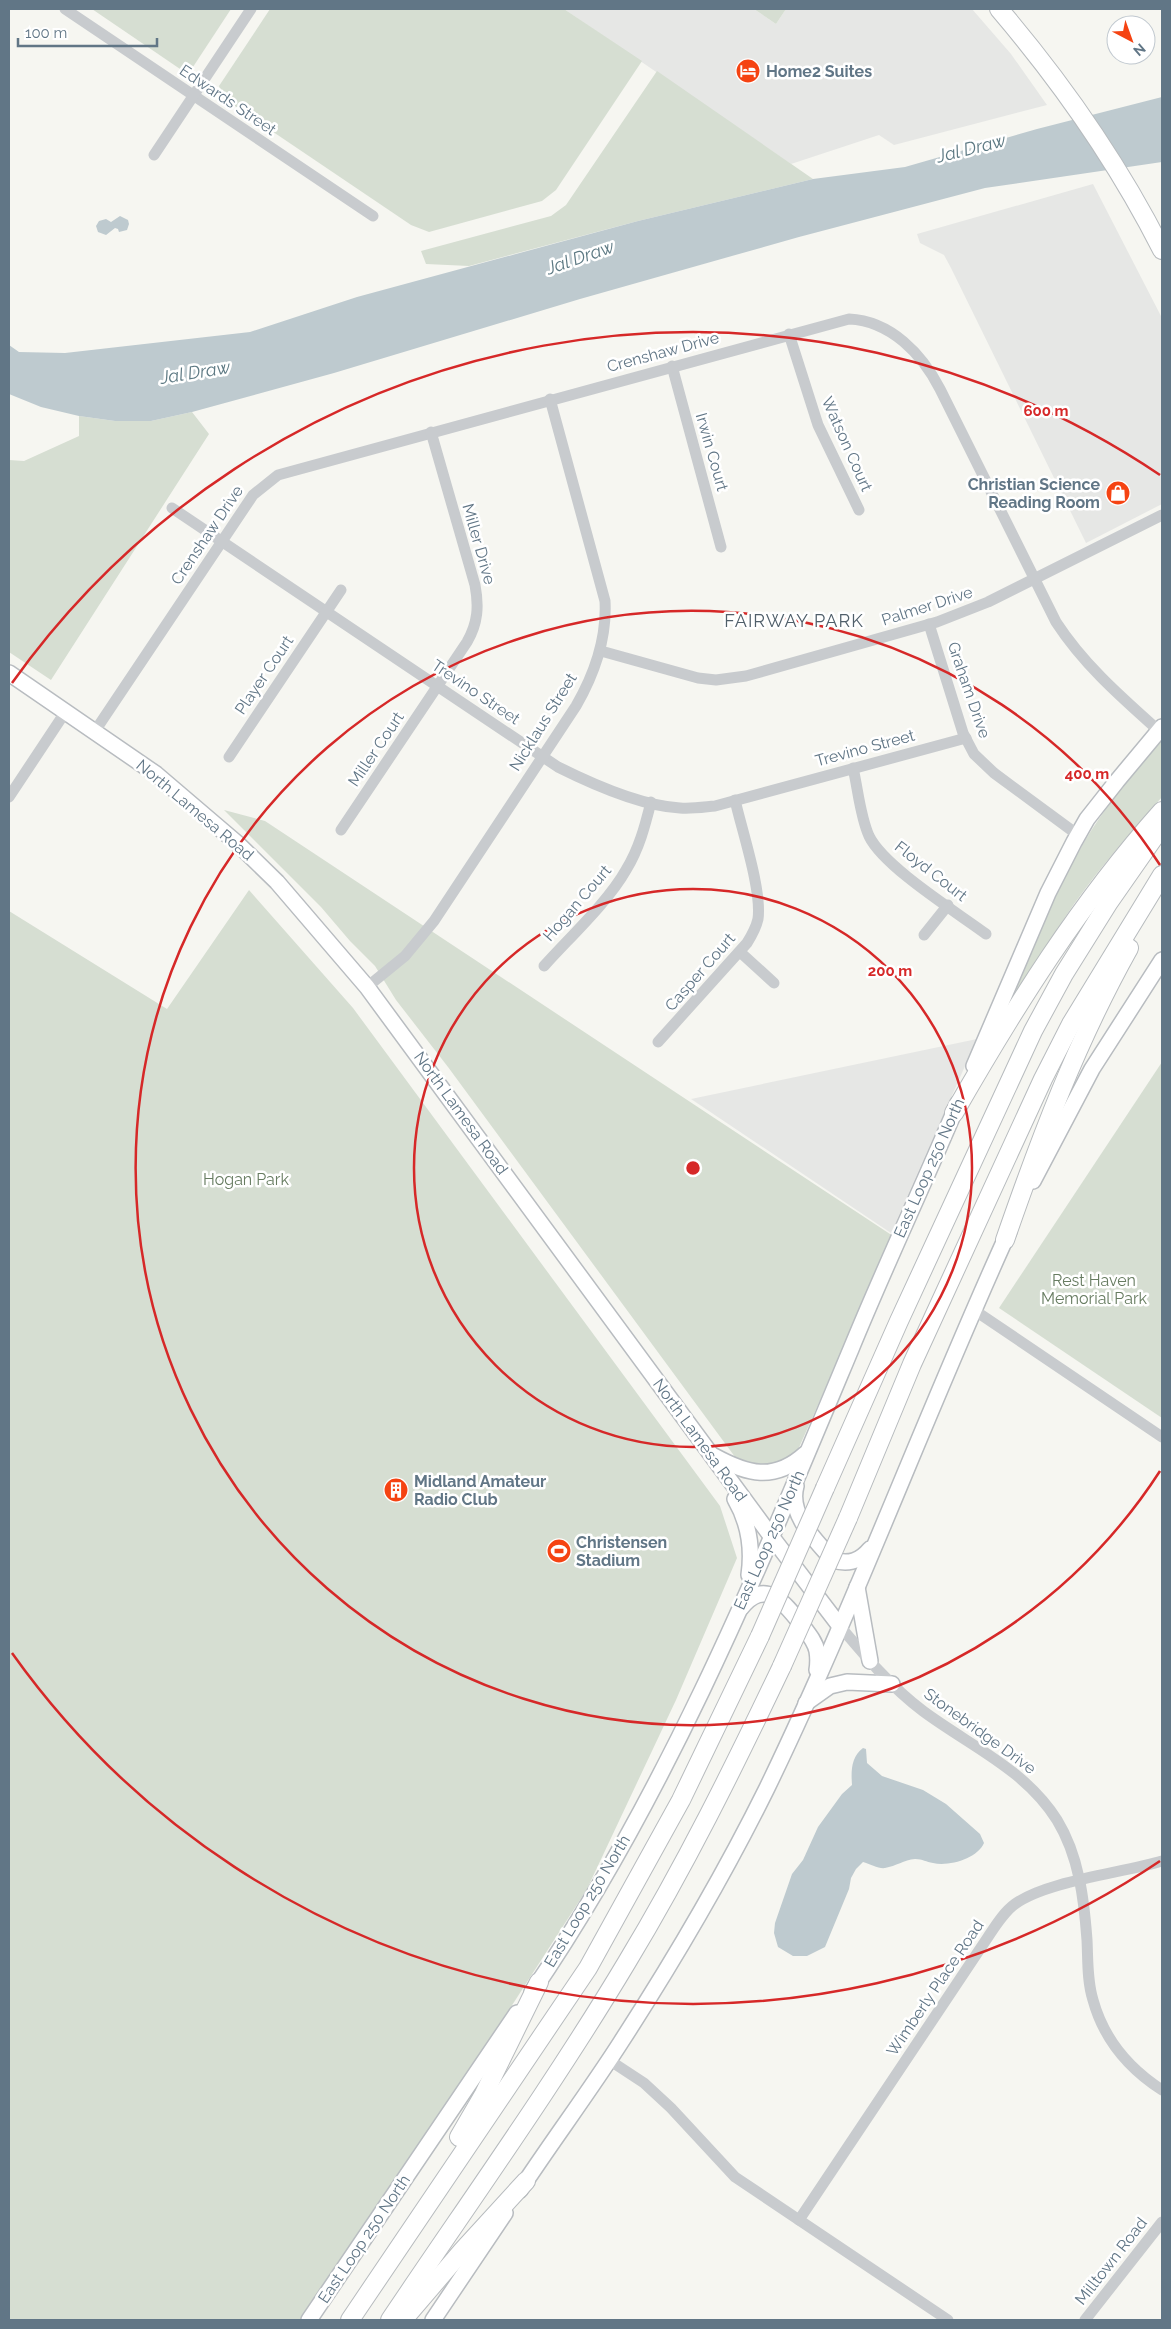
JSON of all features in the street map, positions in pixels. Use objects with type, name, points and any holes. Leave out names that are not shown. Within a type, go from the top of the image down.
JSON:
[{"type":"highway","points":[[999,9],[1053,75],[1079,111],[1126,185],[1162,250]]},
{"type":"highway","points":[[954,1113],[1056,945],[1102,882],[1162,811]]},
{"type":"highway","points":[[350,2320],[582,1976],[681,1800],[760,1636],[903,1312],[1033,1031],[1064,974],[1109,902],[1162,826]]},
{"type":"highway","points":[[390,2320],[626,1963],[675,1880],[717,1801],[782,1666],[848,1518],[912,1364],[1043,1079],[1071,1024],[1162,875]]},
{"type":"highway","points":[[1005,1240],[1047,1122],[1065,1080],[1109,985],[1162,891]]},
{"type":"highway","points":[[400,2245],[407,2220],[484,2094],[539,1982]]},
{"type":"highway","points":[[403,2320],[462,2251],[526,2181]]},
{"type":"main road","name":"North Lamesa Road","points":[[9,673],[156,774],[238,844],[277,882],[367,987],[771,1536],[839,1625]]},
{"type":"main road","name":"East Loop 250 North","points":[[309,2320],[539,1982],[594,1894],[654,1786],[693,1710],[771,1536],[897,1239],[954,1113],[1048,893],[1078,835],[1117,781],[1161,729]]},
{"type":"main road","points":[[433,2320],[609,2060],[708,1898],[766,1790],[857,1587],[873,1545],[1005,1240],[1066,1115],[1113,1034],[1162,960]]},
{"type":"main road","points":[[710,1453],[743,1470],[760,1473],[788,1467],[808,1452]]},
{"type":"main road","points":[[808,1452],[794,1492],[794,1502],[798,1515],[833,1560],[849,1563],[864,1557],[873,1545]]},
{"type":"main road","points":[[710,1453],[739,1506],[751,1539],[751,1557],[743,1597]]},
{"type":"main road","points":[[857,1587],[870,1660]]},
{"type":"main road","points":[[729,1630],[739,1610],[754,1596],[770,1594],[782,1601],[813,1641],[817,1650],[817,1673],[812,1686]]},
{"type":"main road","points":[[804,1704],[830,1686],[847,1682],[892,1684]]},
{"type":"street","name":"Edwards Street","points":[[65,9],[373,216]]},
{"type":"street","points":[[154,155],[251,9]]},
{"type":"street","name":"Crenshaw Drive","points":[[95,731],[253,495],[278,475],[844,320],[860,320],[879,326],[913,349],[934,376],[1056,622],[1073,649],[1103,680],[1161,729]]},
{"type":"street","name":"Watson Court","points":[[789,334],[818,425],[859,510]]},
{"type":"street","name":"Irwin Court","points":[[672,366],[721,547]]},
{"type":"street","name":"Nicklaus Street","points":[[367,987],[405,956],[434,921],[586,689],[600,652],[606,620],[605,601],[550,399]]},
{"type":"street","name":"Miller Drive","points":[[431,432],[478,599],[478,611],[472,633],[437,686]]},
{"type":"street","name":"Trevino Street","points":[[172,508],[542,756],[587,781],[651,802],[679,808],[696,808],[736,800],[966,738]]},
{"type":"street","name":"Palmer Drive","points":[[600,652],[698,678],[724,679],[746,676],[929,624],[988,602],[1162,515]]},
{"type":"street","name":"Player Court","points":[[229,756],[341,590]]},
{"type":"street","name":"Graham Drive","points":[[929,624],[966,738],[974,754],[990,770],[1078,835]]},
{"type":"street","name":"Miller Court","points":[[341,830],[437,686]]},
{"type":"street","points":[[9,797],[66,712]]},
{"type":"street","name":"Floyd Court","points":[[853,768],[868,832],[874,846],[890,864],[986,934]]},
{"type":"street","name":"Casper Court","points":[[658,1042],[740,952],[756,926],[758,901],[736,800]]},
{"type":"street","name":"Hogan Court","points":[[544,966],[626,872],[643,834],[651,802]]},
{"type":"street","points":[[924,935],[948,906]]},
{"type":"street","points":[[740,952],[774,983]]},
{"type":"street","points":[[974,1310],[1162,1437]]},
{"type":"street","name":"Stonebridge Drive","points":[[839,1625],[892,1684],[924,1712],[984,1750],[1033,1789],[1061,1828],[1075,1861],[1079,1881],[1091,1991],[1100,2020],[1115,2048],[1130,2065],[1162,2090]]},
{"type":"street","name":"Wimberly Place Road","points":[[799,2220],[999,1920],[1016,1904],[1030,1896],[1057,1886],[1162,1861]]},
{"type":"street","points":[[609,2060],[644,2084],[671,2108],[735,2177],[948,2320]]},
{"type":"street","name":"Milltown Road","points":[[1085,2320],[1162,2222]]},
{"type":"shaded area","points":[[564,9],[754,9],[776,24],[786,9],[972,9],[1011,54],[1047,105],[894,145],[879,135],[791,164]]},
{"type":"shaded area","points":[[1093,184],[1162,318],[1162,504],[1086,543],[944,255],[920,243],[917,234]]},
{"type":"shaded area","points":[[977,1039],[891,1233],[691,1099]]},
{"type":"green space","points":[[92,9],[231,9],[191,70],[183,71]]},
{"type":"green space","points":[[270,9],[564,9],[642,61],[556,190],[542,201],[429,232],[411,225],[223,98],[219,86]]},
{"type":"green space","points":[[754,9],[786,9],[776,24]]},
{"type":"green space","points":[[657,71],[813,179],[638,221],[469,266],[426,264],[421,251],[551,216],[566,205]]},
{"type":"green space","points":[[192,412],[209,434],[51,680],[9,652],[9,460],[24,461],[79,436],[79,416],[115,421],[151,421]]},
{"type":"green space","points":[[1162,739],[1162,797],[1084,890],[1050,941],[1013,1005],[1009,1004],[1075,858],[1094,826],[1113,800]]},
{"type":"green space","points":[[224,810],[265,821],[893,1236],[797,1452],[785,1461],[757,1468],[738,1461],[448,1067],[396,1000],[375,966],[350,941],[321,907]]},
{"type":"green space","name":"Hogan Park","points":[[249,890],[353,1008],[720,1506],[737,1558],[676,1700],[587,1889],[472,2070],[303,2320],[9,2320],[9,911],[167,1009]]},
{"type":"green space","name":"Rest Haven Memorial Park","points":[[1162,1062],[1162,1418],[999,1308]]},
{"type":"water","name":"Jal Draw","points":[[1162,97],[1162,162],[985,188],[799,237],[580,299],[334,373],[192,412],[151,421],[115,421],[79,416],[41,407],[9,394],[9,345],[19,352],[65,353],[250,332],[357,297],[638,221],[813,179],[905,167],[1037,129]]},
{"type":"water","points":[[120,216],[128,220],[127,230],[119,232],[115,228],[106,235],[98,232],[96,226],[99,221],[106,219],[111,222]]},
{"type":"water","points":[[863,1748],[866,1749],[867,1763],[882,1776],[923,1790],[946,1804],[980,1834],[984,1843],[976,1853],[969,1857],[947,1864],[915,1859],[883,1868],[863,1862],[851,1878],[849,1889],[825,1947],[807,1956],[793,1956],[778,1947],[774,1933],[775,1923],[792,1874],[803,1860],[818,1827],[842,1794],[852,1785],[854,1760]]},
{"type":"place","name":"Home2 Suites","points":[[748,71]]},
{"type":"place","name":"Christian Science Reading Room","points":[[1118,493]]},
{"type":"place","name":"Midland Amateur Radio Club","points":[[396,1490]]},
{"type":"place","name":"Christensen Stadium","points":[[559,1551]]},
{"type":"district","name":"FAIRWAY PARK","points":[[794,620]]}]
